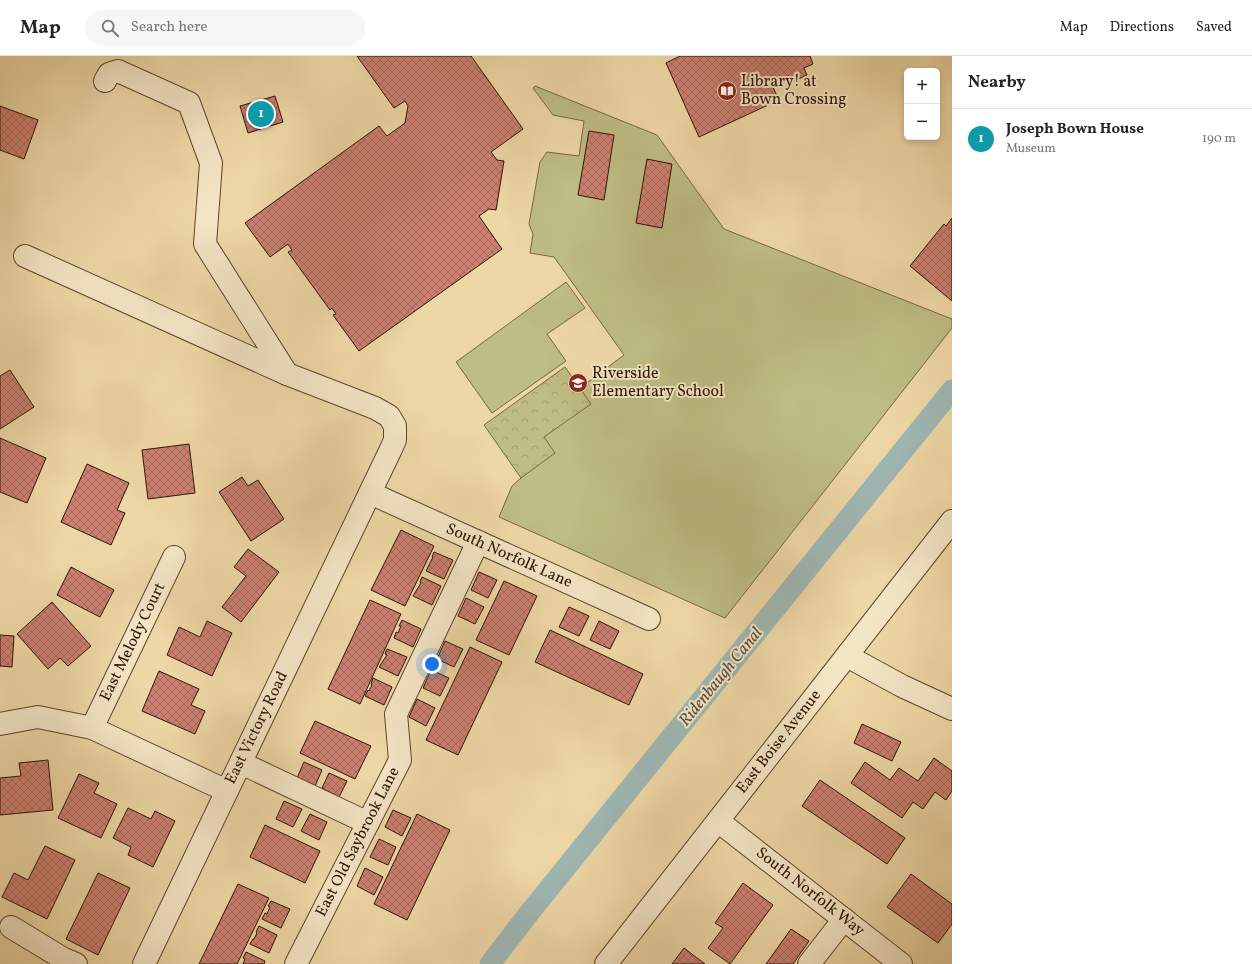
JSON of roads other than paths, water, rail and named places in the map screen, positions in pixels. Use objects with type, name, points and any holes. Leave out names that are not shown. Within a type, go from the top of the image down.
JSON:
[{"type":"street","points":[[105,81],[109,74],[118,71],[189,102],[211,163],[205,244],[287,374]]},
{"type":"street","name":"East Victory Road","points":[[25,256],[287,374],[375,408],[389,416],[395,426],[395,440],[144,964]]},
{"type":"street","name":"South Norfolk Lane","points":[[370,493],[649,619]]},
{"type":"street","name":"East Boise Avenue","points":[[606,964],[952,521]]},
{"type":"street","name":"East Old Saybrook Lane","points":[[296,964],[400,760],[396,714],[478,542]]},
{"type":"street","name":"East Melody Court","points":[[92,728],[174,556]]},
{"type":"street","points":[[847,656],[902,686],[952,709]]},
{"type":"street","points":[[0,724],[38,717],[92,728],[227,791]]},
{"type":"street","points":[[241,763],[368,823]]},
{"type":"street","name":"South Norfolk Way","points":[[718,821],[901,964]]},
{"type":"street","points":[[809,964],[844,919]]},
{"type":"street","points":[[11,927],[62,958],[76,964]]},
{"type":"waterway","name":"Ridenbaugh Canal","points":[[490,964],[530,912],[952,390]]},
{"type":"place","name":"Library! at Bown Crossing","points":[[727,91]]},
{"type":"place","name":"Joseph Bown House","points":[[261,114]]},
{"type":"place","name":"Riverside Elementary School","points":[[578,383]]}]
